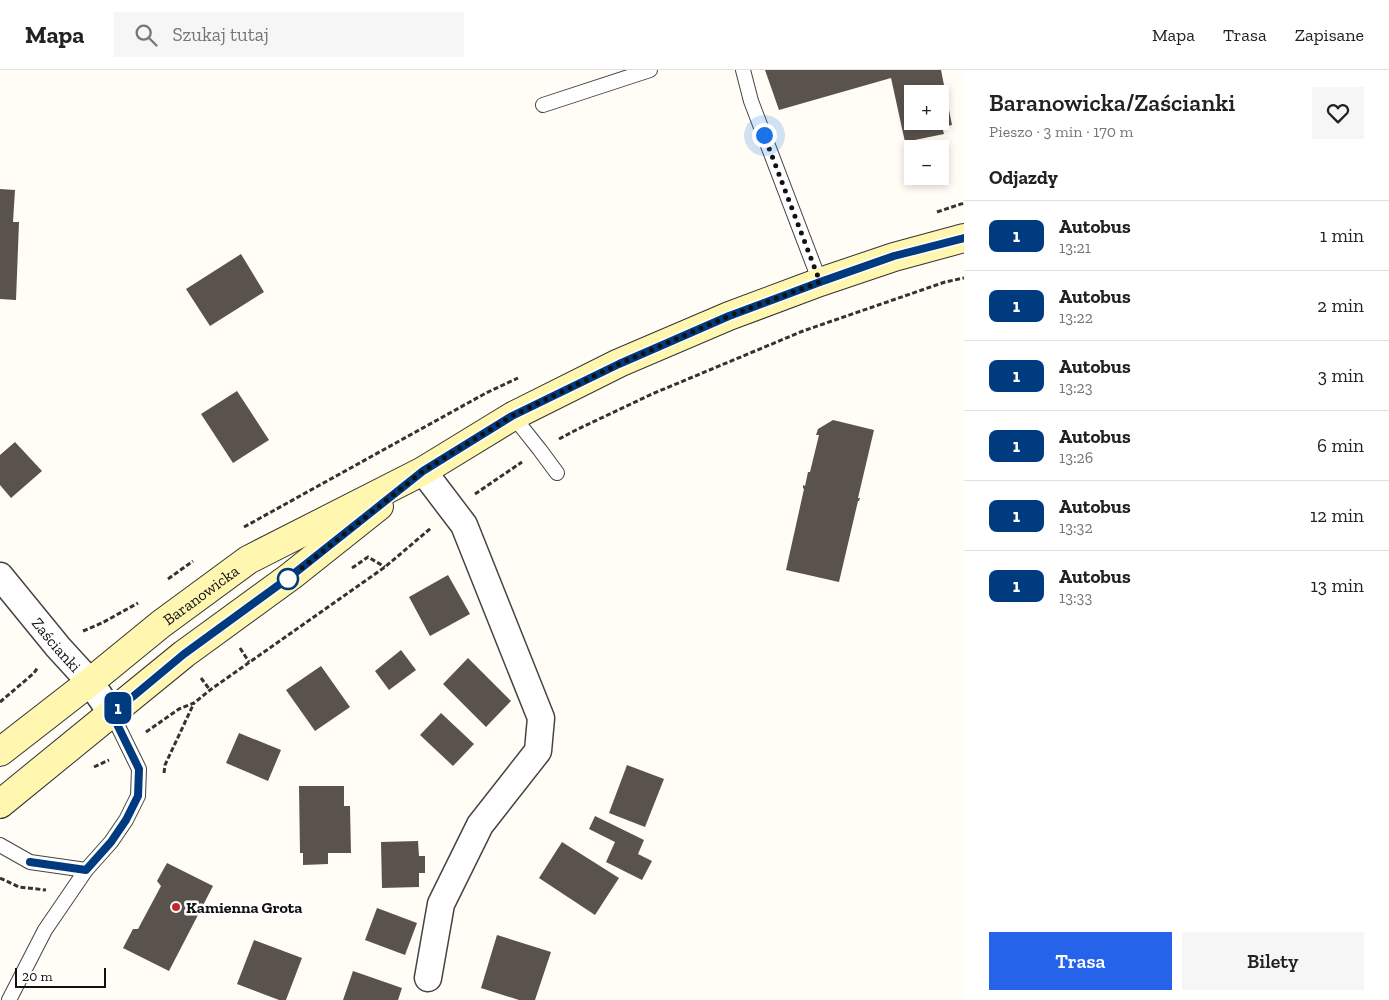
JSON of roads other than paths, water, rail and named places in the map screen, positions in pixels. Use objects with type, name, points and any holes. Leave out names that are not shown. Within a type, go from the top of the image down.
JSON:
[{"type":"street","name":"Baranowicka","points":[[0,752],[161,624],[248,560],[423,471],[512,416],[628,360],[729,316],[894,256],[964,238]]},
{"type":"street","name":"Baranowicka","points":[[0,804],[184,654],[291,576],[423,471]]},
{"type":"street","points":[[423,471],[464,525],[540,718],[538,751],[480,825],[440,904],[428,978]]},
{"type":"street","name":"Zaścianki","points":[[0,576],[58,647],[90,682],[112,714]]},
{"type":"lane","points":[[543,105],[650,70]]},
{"type":"lane","points":[[742,70],[820,282]]},
{"type":"lane","points":[[512,416],[556,473]]},
{"type":"lane","points":[[9,1000],[45,930],[86,870],[111,842],[126,820],[138,796],[139,769],[112,714]]},
{"type":"lane","points":[[0,845],[30,862],[86,870]]},
{"type":"place","name":"Kamienna Grota","points":[[176,907]]}]
